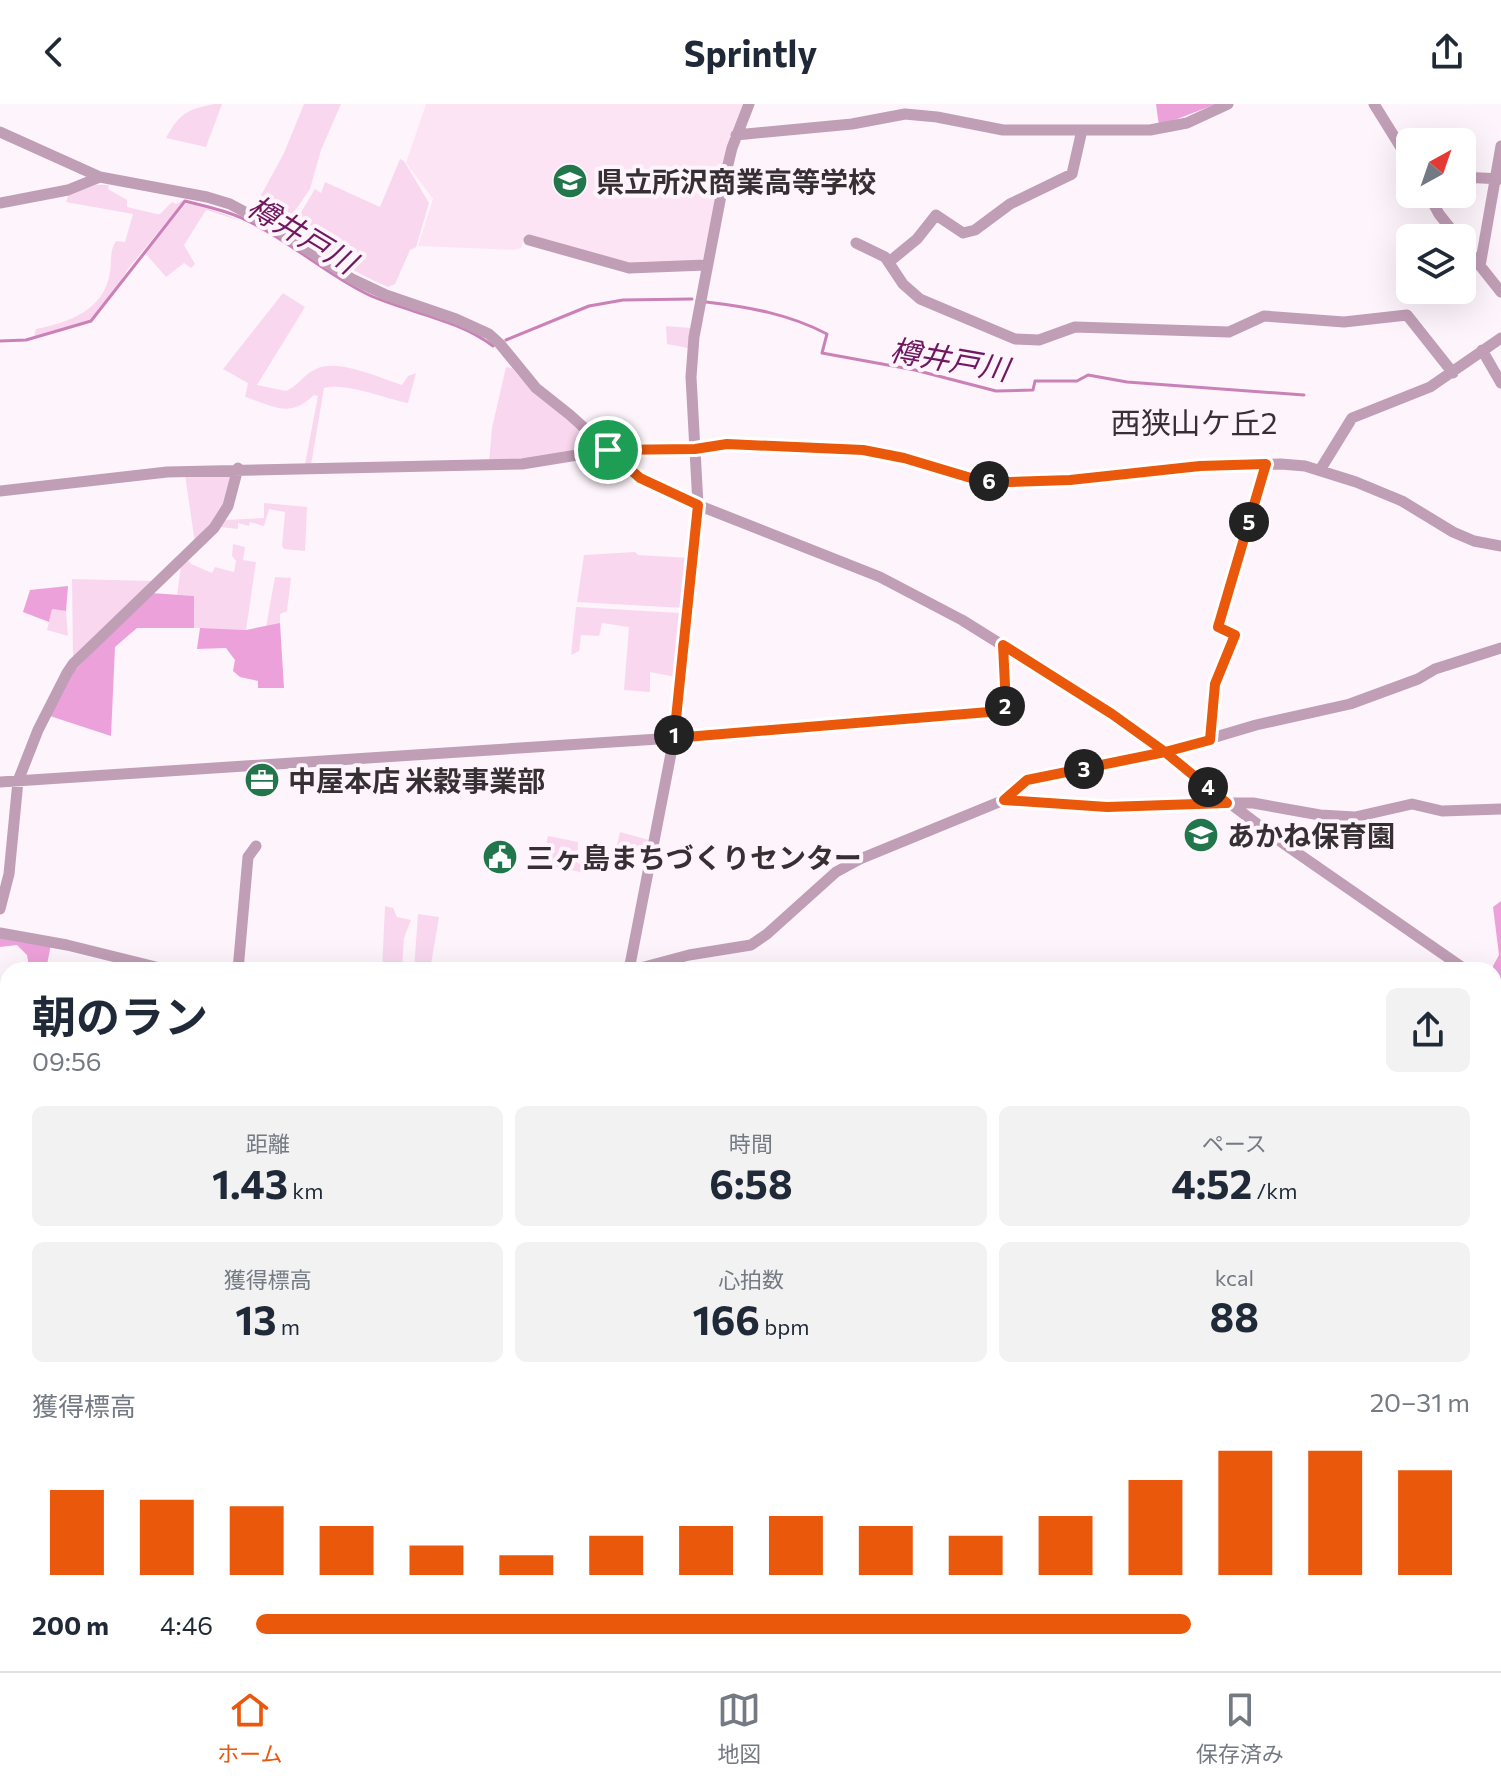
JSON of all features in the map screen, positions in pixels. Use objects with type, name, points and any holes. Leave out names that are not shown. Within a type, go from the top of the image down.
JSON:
[{"type":"street","points":[[632,962],[674,738],[698,505],[691,377],[694,337],[706,265],[736,135],[749,104]]},
{"type":"street","points":[[736,135],[852,124],[905,114],[1003,130],[1150,130],[1187,123],[1228,104]]},
{"type":"street","points":[[1374,104],[1396,139]]},
{"type":"street","points":[[889,262],[917,239],[936,215],[963,233],[975,230],[1010,204],[1072,174],[1082,130]]},
{"type":"street","points":[[0,132],[100,177],[180,191],[230,204],[273,227],[352,279],[489,334],[525,379],[640,478],[698,505],[917,594],[1003,645],[1112,714],[1227,803],[1455,962]]},
{"type":"street","points":[[1480,266],[1498,179],[1501,146]]},
{"type":"street","points":[[0,203],[68,190],[100,177]]},
{"type":"street","points":[[1476,178],[1498,179]]},
{"type":"street","points":[[529,240],[629,268],[706,265]]},
{"type":"street","points":[[856,243],[885,257],[903,284],[920,299],[1015,339],[1039,340],[1075,327],[1229,332],[1264,316],[1344,322],[1407,315],[1453,373]]},
{"type":"street","points":[[1476,261],[1501,292]]},
{"type":"street","points":[[1320,470],[1352,418],[1430,387],[1501,338]]},
{"type":"street","points":[[1482,350],[1501,383]]},
{"type":"street","points":[[0,491],[167,472],[522,464],[608,450],[695,449],[727,444],[863,450],[904,458],[971,478],[1009,482],[1070,480],[1200,466],[1305,466],[1393,497],[1474,541],[1501,546]]},
{"type":"street","points":[[1210,740],[1215,684],[1235,635],[1218,627],[1266,464]]},
{"type":"street","points":[[0,909],[9,874],[18,781],[38,730],[73,664],[214,528],[228,506],[238,468]]},
{"type":"street","points":[[0,782],[674,738],[1001,711],[1005,710],[1006,705],[1003,645]]},
{"type":"street","points":[[662,962],[751,945],[818,886],[860,859],[1004,800],[1027,780],[1165,752],[1256,725],[1350,704],[1418,679],[1435,669],[1501,648]]},
{"type":"street","points":[[1004,800],[1107,807],[1253,803],[1320,815],[1355,817],[1412,804],[1442,811],[1501,809]]},
{"type":"street","points":[[239,962],[248,857],[256,846]]},
{"type":"street","points":[[0,933],[136,962]]},
{"type":"shaded area","points":[[222,104],[206,147],[166,138],[185,114]]},
{"type":"shaded area","points":[[304,104],[341,104],[321,150],[310,189],[283,228],[252,212],[284,153]]},
{"type":"shaded area","name":"県立所沢商業高等学校","points":[[426,104],[743,104],[723,161],[703,258],[698,262],[625,263],[525,235],[521,248],[514,250],[418,246],[433,199],[406,163]]},
{"type":"shaded area","points":[[1156,104],[1216,104],[1159,126]]},
{"type":"shaded area","points":[[400,159],[429,203],[416,247],[410,250],[395,284],[388,287],[362,275],[291,229],[315,189],[321,193],[325,182],[380,207]]},
{"type":"shaded area","points":[[96,185],[109,185],[108,189],[127,200],[127,207],[157,214],[172,202],[176,204],[185,199],[90,320],[34,336],[36,329],[61,323],[93,305],[106,285],[116,241],[125,242],[133,214],[66,202],[69,193]]},
{"type":"shaded area","points":[[186,203],[241,221],[206,210],[184,245],[195,264],[191,268],[184,263],[166,277],[145,253]]},
{"type":"shaded area","points":[[283,293],[305,307],[257,385],[286,391],[312,371],[325,366],[347,367],[402,385],[408,376],[416,373],[408,403],[343,387],[324,388],[311,465],[305,464],[318,396],[314,395],[289,409],[273,407],[245,397],[248,383],[223,369]]},
{"type":"shaded area","points":[[666,326],[691,328],[688,348],[667,344]]},
{"type":"shaded area","points":[[506,367],[512,368],[531,389],[595,443],[595,447],[533,459],[489,462],[492,428]]},
{"type":"shaded area","points":[[230,474],[232,477],[221,516],[195,543],[185,475]]},
{"type":"shaded area","points":[[264,503],[307,507],[305,551],[284,549],[282,546],[285,512],[269,509],[264,526],[250,522],[249,526],[238,523],[238,529],[220,527],[225,520],[264,518]]},
{"type":"shaded area","points":[[233,544],[245,547],[243,560],[256,562],[246,630],[194,628],[194,596],[177,595],[181,566],[187,559],[191,564],[212,573],[215,567],[234,572]]},
{"type":"shaded area","points":[[635,552],[638,555],[690,558],[684,608],[577,602],[584,555]]},
{"type":"shaded area","points":[[275,577],[291,578],[287,611],[280,614],[280,623],[266,627]]},
{"type":"shaded area","points":[[72,579],[154,581],[77,658],[73,656]]},
{"type":"shaded area","points":[[68,586],[66,611],[52,609],[49,622],[23,612],[30,590]]},
{"type":"shaded area","points":[[151,593],[194,596],[194,628],[137,628],[115,647],[111,736],[50,716],[66,679]]},
{"type":"shaded area","points":[[576,607],[683,615],[676,677],[650,672],[650,692],[624,690],[629,627],[602,623],[599,636],[581,635],[579,651],[571,655]]},
{"type":"shaded area","points":[[52,609],[66,611],[68,636],[47,630]]},
{"type":"shaded area","points":[[280,623],[284,688],[258,688],[258,681],[240,677],[233,671],[235,660],[226,648],[197,649],[200,628],[246,630]]},
{"type":"shaded area","points":[[620,832],[649,840],[646,856],[616,849]]},
{"type":"shaded area","points":[[548,836],[578,842],[577,863],[587,865],[585,873],[542,864]]},
{"type":"shaded area","points":[[1501,901],[1501,962],[1495,962],[1499,955],[1493,907]]},
{"type":"shaded area","points":[[385,906],[393,908],[397,917],[411,920],[404,938],[402,962],[382,962]]},
{"type":"shaded area","points":[[418,914],[439,917],[431,962],[415,962]]},
{"type":"shaded area","points":[[0,936],[51,944],[48,962],[28,962],[27,955],[17,945],[0,947]]},
{"type":"waterway","name":"樽井戸川","points":[[0,341],[26,340],[91,321],[185,201],[246,220],[369,295],[464,329],[493,346]]},
{"type":"waterway","name":"樽井戸川","points":[[506,340],[589,306],[623,300],[692,299]]},
{"type":"waterway","name":"樽井戸川","points":[[706,302],[768,312],[813,327],[827,334],[822,353],[915,370],[996,391],[1033,390],[1035,381],[1077,381],[1088,375],[1127,382],[1304,395]]},
{"type":"place","name":"県立所沢商業高等学校","points":[[570,181]]},
{"type":"place","name":"中屋本店 米穀事業部","points":[[262,780]]},
{"type":"place","name":"あかね保育園","points":[[1201,835]]},
{"type":"place","name":"三ヶ島まちづくりセンター","points":[[500,857]]},
{"type":"district","name":"西狭山ケ丘2","points":[[1194,421]]},
{"type":"route","points":[[608,450],[640,478],[698,505],[674,738],[1005,710],[1003,645],[1112,714],[1165,752],[1027,780],[1004,800],[1107,807],[1227,803],[1165,752],[1210,740],[1215,684],[1235,635],[1218,627],[1266,464],[1200,466],[1070,480],[1009,482],[984,481],[904,458],[863,450],[727,444],[695,449],[608,450]]}]
